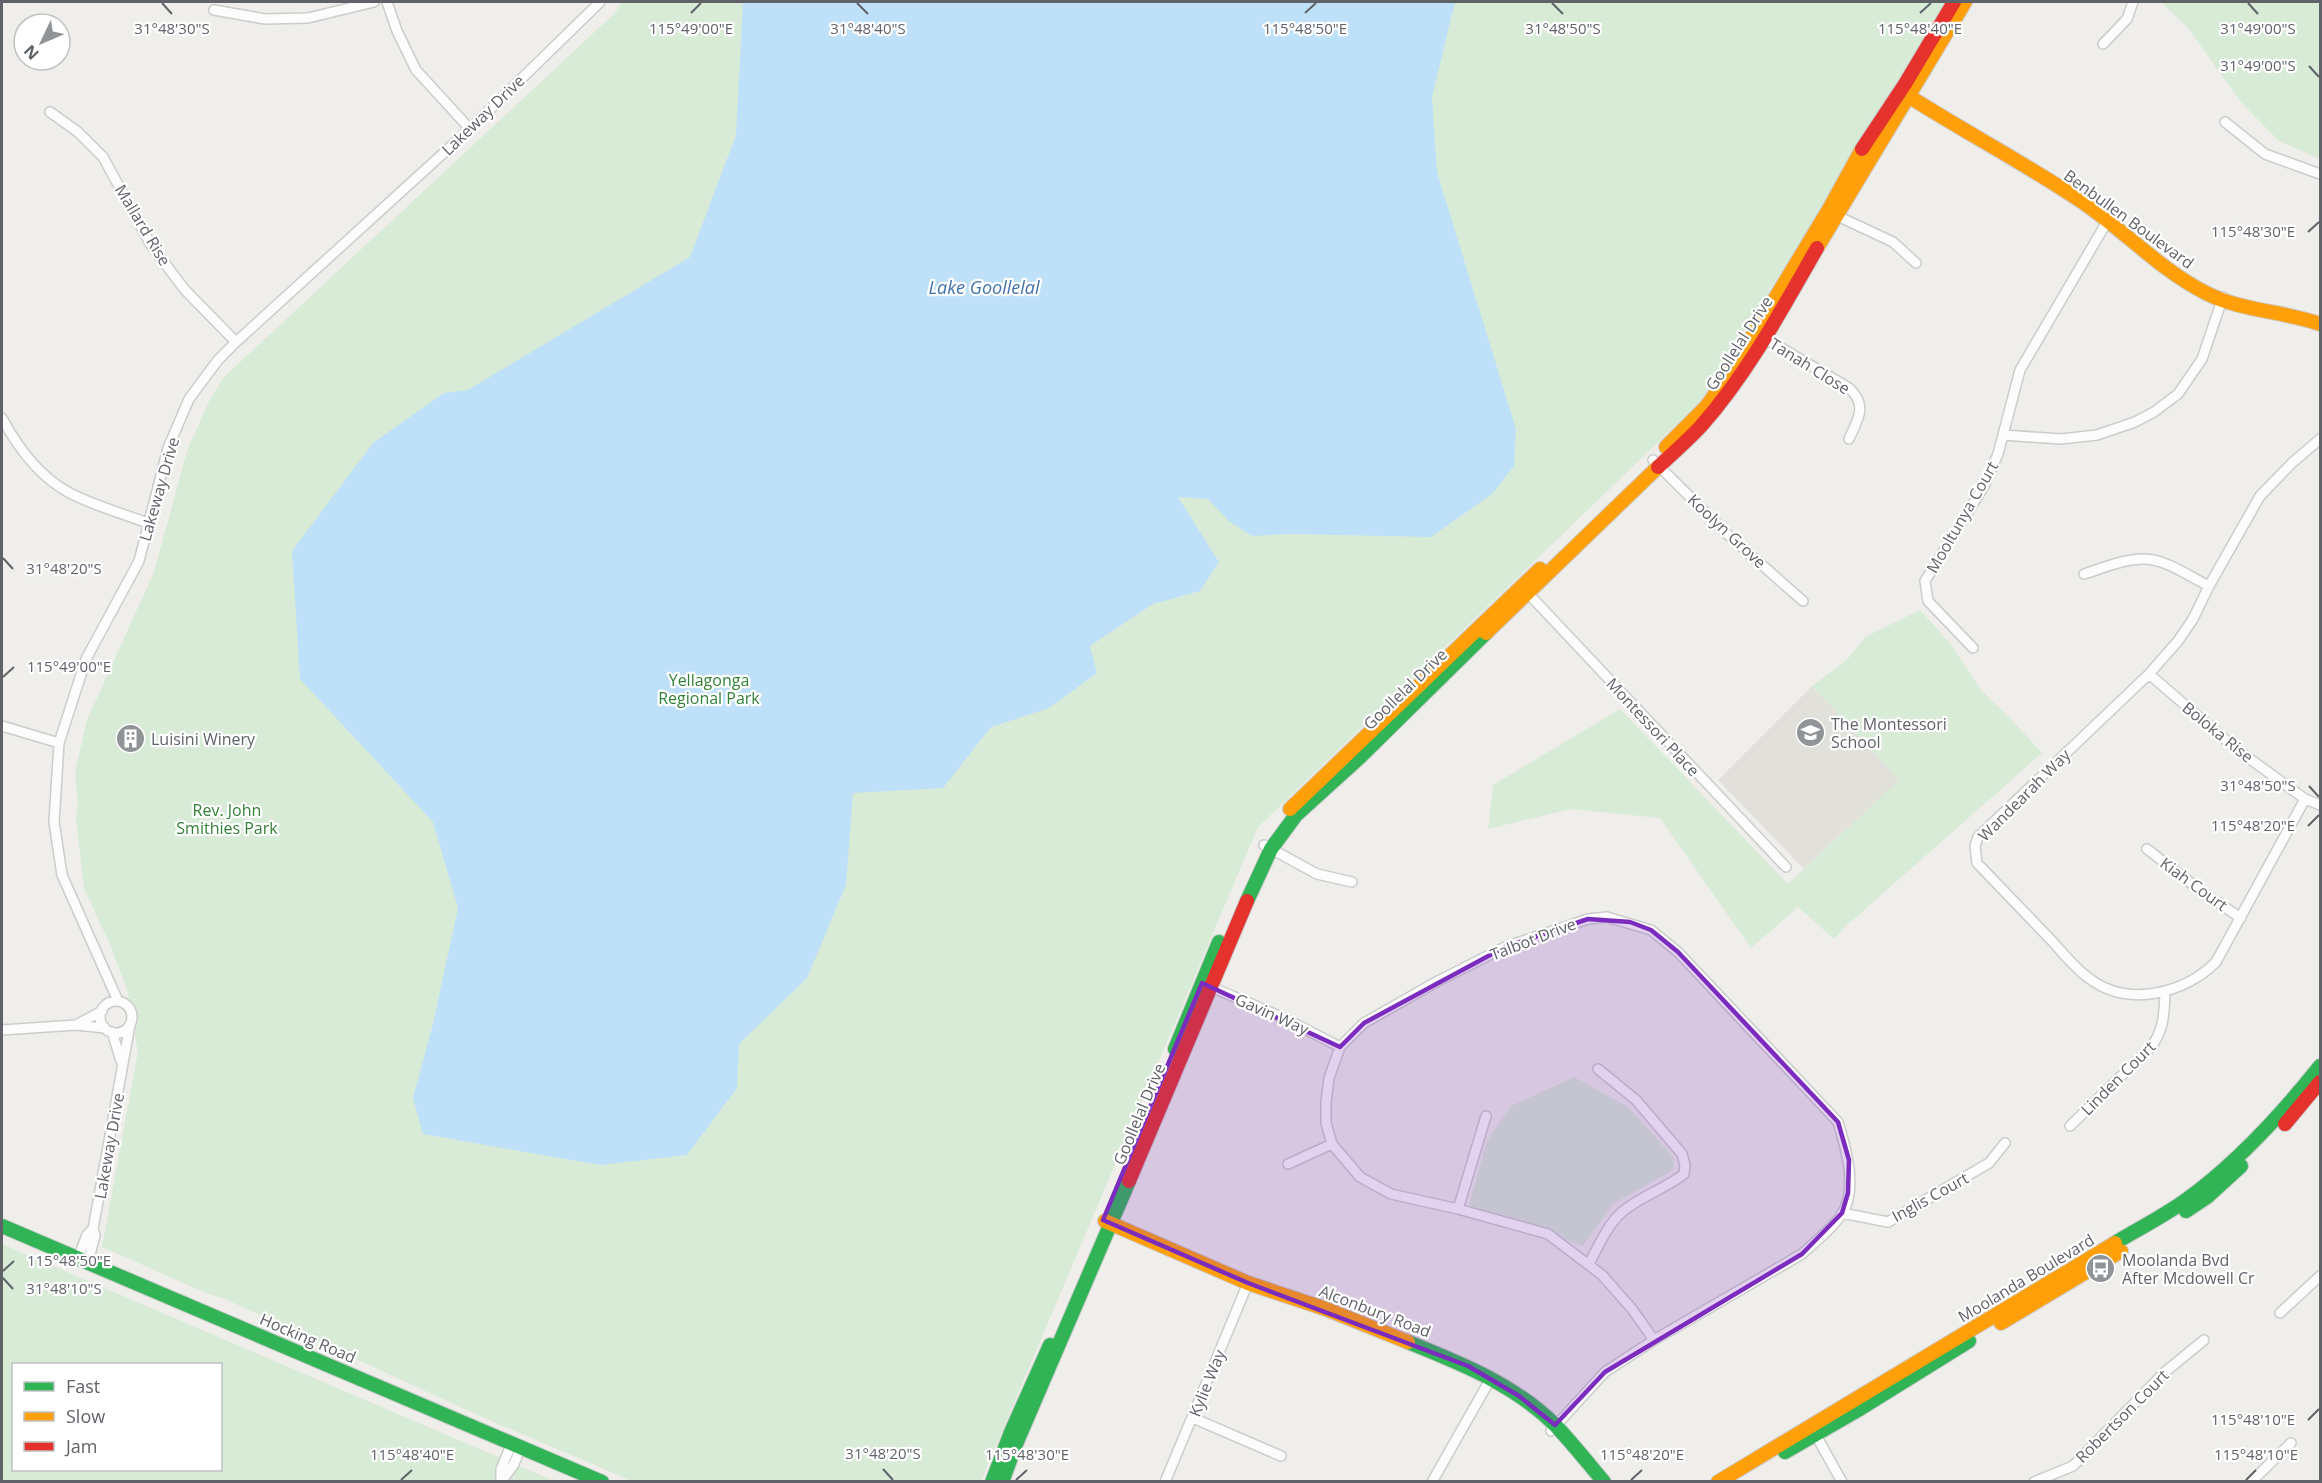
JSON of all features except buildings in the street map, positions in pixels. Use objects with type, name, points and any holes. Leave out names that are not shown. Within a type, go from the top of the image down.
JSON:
[{"type":"street","points":[[214,10],[265,19],[308,18],[374,2]]},
{"type":"street","points":[[387,2],[397,31],[416,70],[470,129]]},
{"type":"street","name":"Lakeway Drive","points":[[118,1001],[62,875],[54,822],[59,743],[86,659],[139,561],[168,448],[189,399],[218,360],[236,342],[470,129],[600,2]]},
{"type":"street","name":"Goollelal Drive","points":[[1002,1482],[1207,985],[1226,947],[1268,847],[1296,815],[1360,757],[1524,590],[1656,463],[1715,410],[1906,90],[1954,2]]},
{"type":"street","name":"Goollelal Drive","points":[[1906,90],[1965,2]]},
{"type":"street","points":[[2103,44],[2127,19],[2133,2]]},
{"type":"street","name":"Benbullen Boulevard","points":[[1906,90],[2109,218],[2183,272],[2223,296],[2320,324]]},
{"type":"street","name":"Mallard Rise","points":[[50,112],[78,132],[103,157],[151,245],[185,290],[236,342]]},
{"type":"street","points":[[2225,122],[2265,154],[2320,174]]},
{"type":"street","points":[[1832,213],[1893,242],[1916,263]]},
{"type":"street","name":"Mooltunya Court","points":[[1973,648],[1928,601],[1925,581],[1984,486],[1998,454],[2020,370],[2109,218]]},
{"type":"street","points":[[2003,435],[2061,439],[2097,435],[2154,412],[2178,394],[2202,359],[2223,296]]},
{"type":"street","name":"Benbullen Boulevard","points":[[2223,296],[2320,316]]},
{"type":"street","name":"Tanah Close","points":[[1760,335],[1849,388],[1856,395],[1860,403],[1860,411],[1849,439]]},
{"type":"street","points":[[2,418],[14,441],[36,465],[68,492],[150,524]]},
{"type":"street","name":"Wandearah Way","points":[[2305,799],[2225,949],[2206,972],[2165,993],[2123,993],[2091,980],[1977,863],[1975,855],[1978,837],[2150,674],[2178,641],[2193,620],[2209,586],[2260,496],[2292,463],[2320,439]]},
{"type":"street","name":"Koolyn Grove","points":[[1656,463],[1726,533],[1803,600]]},
{"type":"street","points":[[2084,574],[2126,561],[2145,559],[2159,562],[2209,586]]},
{"type":"street","name":"Montessori Place","points":[[1524,590],[1786,867]]},
{"type":"street","name":"Boloka Rise","points":[[2150,674],[2235,748],[2305,799],[2320,805]]},
{"type":"street","points":[[2,726],[59,743]]},
{"type":"street","points":[[1268,847],[1317,874],[1352,882]]},
{"type":"street","name":"Kiah Court","points":[[2147,849],[2205,894],[2241,918]]},
{"type":"street","name":"Talbot Drive","points":[[1654,1340],[1632,1309],[1602,1275],[1548,1234],[1458,1209],[1391,1194],[1360,1178],[1332,1144],[1326,1123],[1326,1102],[1329,1078],[1340,1047],[1364,1023],[1438,981],[1506,947],[1588,918],[1607,917],[1651,930],[1678,952],[1838,1122],[1849,1160],[1848,1193],[1842,1213]]},
{"type":"street","name":"Lakeway Drive","points":[[104,1008],[108,982]]},
{"type":"street","name":"Gavin Way","points":[[1207,985],[1286,1019],[1340,1047]]},
{"type":"street","name":"Linden Court","points":[[2070,1126],[2159,1037],[2164,1024],[2165,993]]},
{"type":"street","points":[[2,1030],[75,1025],[122,1032],[130,1025],[132,1019],[130,1010],[118,1001],[75,1025]]},
{"type":"street","points":[[104,1008],[101,1021],[108,1030]]},
{"type":"street","name":"Lakeway Drive","points":[[83,1260],[95,1235],[93,1229],[130,1025]]},
{"type":"street","name":"Lakeway Drive","points":[[108,1030],[122,1063]]},
{"type":"street","name":"Moolanda Boulevard","points":[[1735,1482],[1813,1430],[2185,1201],[2234,1161],[2266,1130],[2320,1066]]},
{"type":"street","points":[[1589,1264],[1604,1237],[1622,1212],[1674,1182],[1684,1174],[1685,1166],[1682,1154],[1636,1100],[1598,1069]]},
{"type":"street","name":"Moolanda Boulevard","points":[[1718,1482],[2072,1282],[2207,1197],[2277,1132],[2320,1082]]},
{"type":"street","points":[[1458,1209],[1485,1116]]},
{"type":"street","name":"Inglis Court","points":[[1842,1213],[1888,1222],[1989,1163],[2005,1143]]},
{"type":"street","points":[[1288,1164],[1332,1144]]},
{"type":"street","points":[[1553,1428],[1605,1372],[1654,1340],[1802,1254],[1842,1213]]},
{"type":"street","name":"Hocking Road","points":[[2,1226],[602,1482]]},
{"type":"street","name":"Goollelal Drive","points":[[992,1482],[1019,1413],[1106,1227]]},
{"type":"street","name":"Alconbury Road","points":[[1106,1227],[1247,1286],[1326,1309],[1468,1366],[1489,1381],[1520,1396],[1604,1482]]},
{"type":"street","points":[[2280,1313],[2320,1276]]},
{"type":"street","name":"Kylie Way","points":[[1165,1482],[1247,1286]]},
{"type":"street","name":"Robertson Court","points":[[2034,1482],[2073,1466],[2165,1372],[2204,1340]]},
{"type":"street","points":[[1432,1482],[1489,1381]]},
{"type":"street","points":[[1193,1418],[1281,1456]]},
{"type":"street","name":"Alconbury Road","points":[[1553,1428],[1595,1482]]},
{"type":"street","points":[[1813,1430],[1842,1482]]},
{"type":"street","points":[[2251,1482],[2291,1443]]},
{"type":"street","points":[[501,1481],[501,1469],[516,1445]]},
{"type":"highlighted area","points":[[1588,919],[1630,922],[1651,930],[1678,952],[1838,1122],[1849,1160],[1848,1193],[1842,1213],[1802,1254],[1605,1372],[1555,1425],[1519,1396],[1468,1366],[1248,1283],[1103,1220],[1202,983],[1340,1047],[1364,1023],[1505,947]]},
{"type":"shaded area","name":"The Montessori School","points":[[1812,686],[1899,780],[1804,869],[1718,780]]},
{"type":"green space","name":"Yellagonga Regional Park","points":[[622,2],[1951,2],[1699,403],[1258,827],[981,1481],[632,1481],[482,1417],[225,1299],[206,1293],[102,1247],[138,1052],[127,989],[84,888],[76,818],[78,805],[75,773],[87,720],[154,572],[187,451],[210,399],[224,377],[615,13]]},
{"type":"green space","points":[[2161,2],[2320,2],[2320,159],[2279,141],[2240,101],[2188,28]]},
{"type":"green space","points":[[1920,610],[1951,644],[1981,690],[2042,753],[1834,939],[1798,907],[1751,948],[1660,818],[1571,809],[1488,829],[1493,785],[1620,709],[1788,884],[1899,780],[1812,686],[1846,661],[1865,637]]},
{"type":"green space","points":[[1574,1077],[1628,1107],[1674,1158],[1673,1170],[1613,1204],[1583,1246],[1469,1205],[1487,1141],[1511,1106]]},
{"type":"green space","points":[[2,1244],[554,1481],[2,1481]]},
{"type":"water","name":"Lake Goollelal","points":[[743,2],[1455,2],[1432,97],[1437,172],[1516,429],[1514,466],[1492,494],[1431,537],[1292,534],[1252,536],[1229,521],[1208,499],[1178,497],[1219,562],[1200,591],[1153,604],[1090,646],[1097,673],[1049,708],[991,727],[943,788],[853,793],[846,885],[807,978],[739,1044],[737,1088],[687,1155],[600,1165],[423,1134],[413,1098],[433,1024],[458,908],[433,822],[300,679],[292,551],[373,443],[444,393],[468,390],[690,257],[736,135]]},
{"type":"traffic: fast","points":[[1247,901],[1271,849],[1296,815],[1360,757],[1486,633]]},
{"type":"traffic: fast","points":[[1175,1049],[1219,942]]},
{"type":"traffic: fast","points":[[2115,1243],[2178,1206],[2205,1186],[2274,1120],[2320,1066]]},
{"type":"traffic: fast","points":[[2186,1211],[2207,1197],[2241,1166]]},
{"type":"traffic: fast","points":[[1002,1482],[1016,1444],[1129,1181]]},
{"type":"traffic: fast","points":[[2,1226],[602,1482]]},
{"type":"traffic: fast","points":[[1785,1452],[1969,1341]]},
{"type":"traffic: fast","points":[[1408,1342],[1486,1376],[1540,1411],[1556,1426],[1604,1482]]},
{"type":"traffic: fast","points":[[992,1482],[1011,1432],[1050,1345]]},
{"type":"traffic: slow","points":[[1817,248],[1965,2]]},
{"type":"traffic: slow","points":[[1902,92],[2081,201],[2189,284],[2233,304],[2320,324]]},
{"type":"traffic: slow","points":[[1666,447],[1706,407],[1728,376],[1828,211],[1862,149]]},
{"type":"traffic: slow","points":[[1486,633],[1658,467]]},
{"type":"traffic: slow","points":[[1290,809],[1540,569]]},
{"type":"traffic: slow","points":[[1105,1221],[1248,1283],[1326,1309],[1408,1342]]},
{"type":"traffic: slow","points":[[1718,1482],[2115,1243]]},
{"type":"traffic: slow","points":[[2001,1323],[2121,1251]]},
{"type":"traffic: jam","points":[[1862,149],[1905,84],[1954,2]]},
{"type":"traffic: jam","points":[[1658,467],[1701,426],[1734,384],[1764,340],[1817,248]]},
{"type":"traffic: jam","points":[[1129,1181],[1247,901]]},
{"type":"traffic: jam","points":[[2285,1124],[2320,1082]]},
{"type":"place","name":"The Montessori School","points":[[1810,733]]},
{"type":"place","name":"Luisini Winery","points":[[130,739]]},
{"type":"place","name":"Moolanda Bvd After Mcdowell Cr","points":[[2101,1269]]},
{"type":"park label","name":"Rev. John Smithies Park","points":[[227,819]]}]
